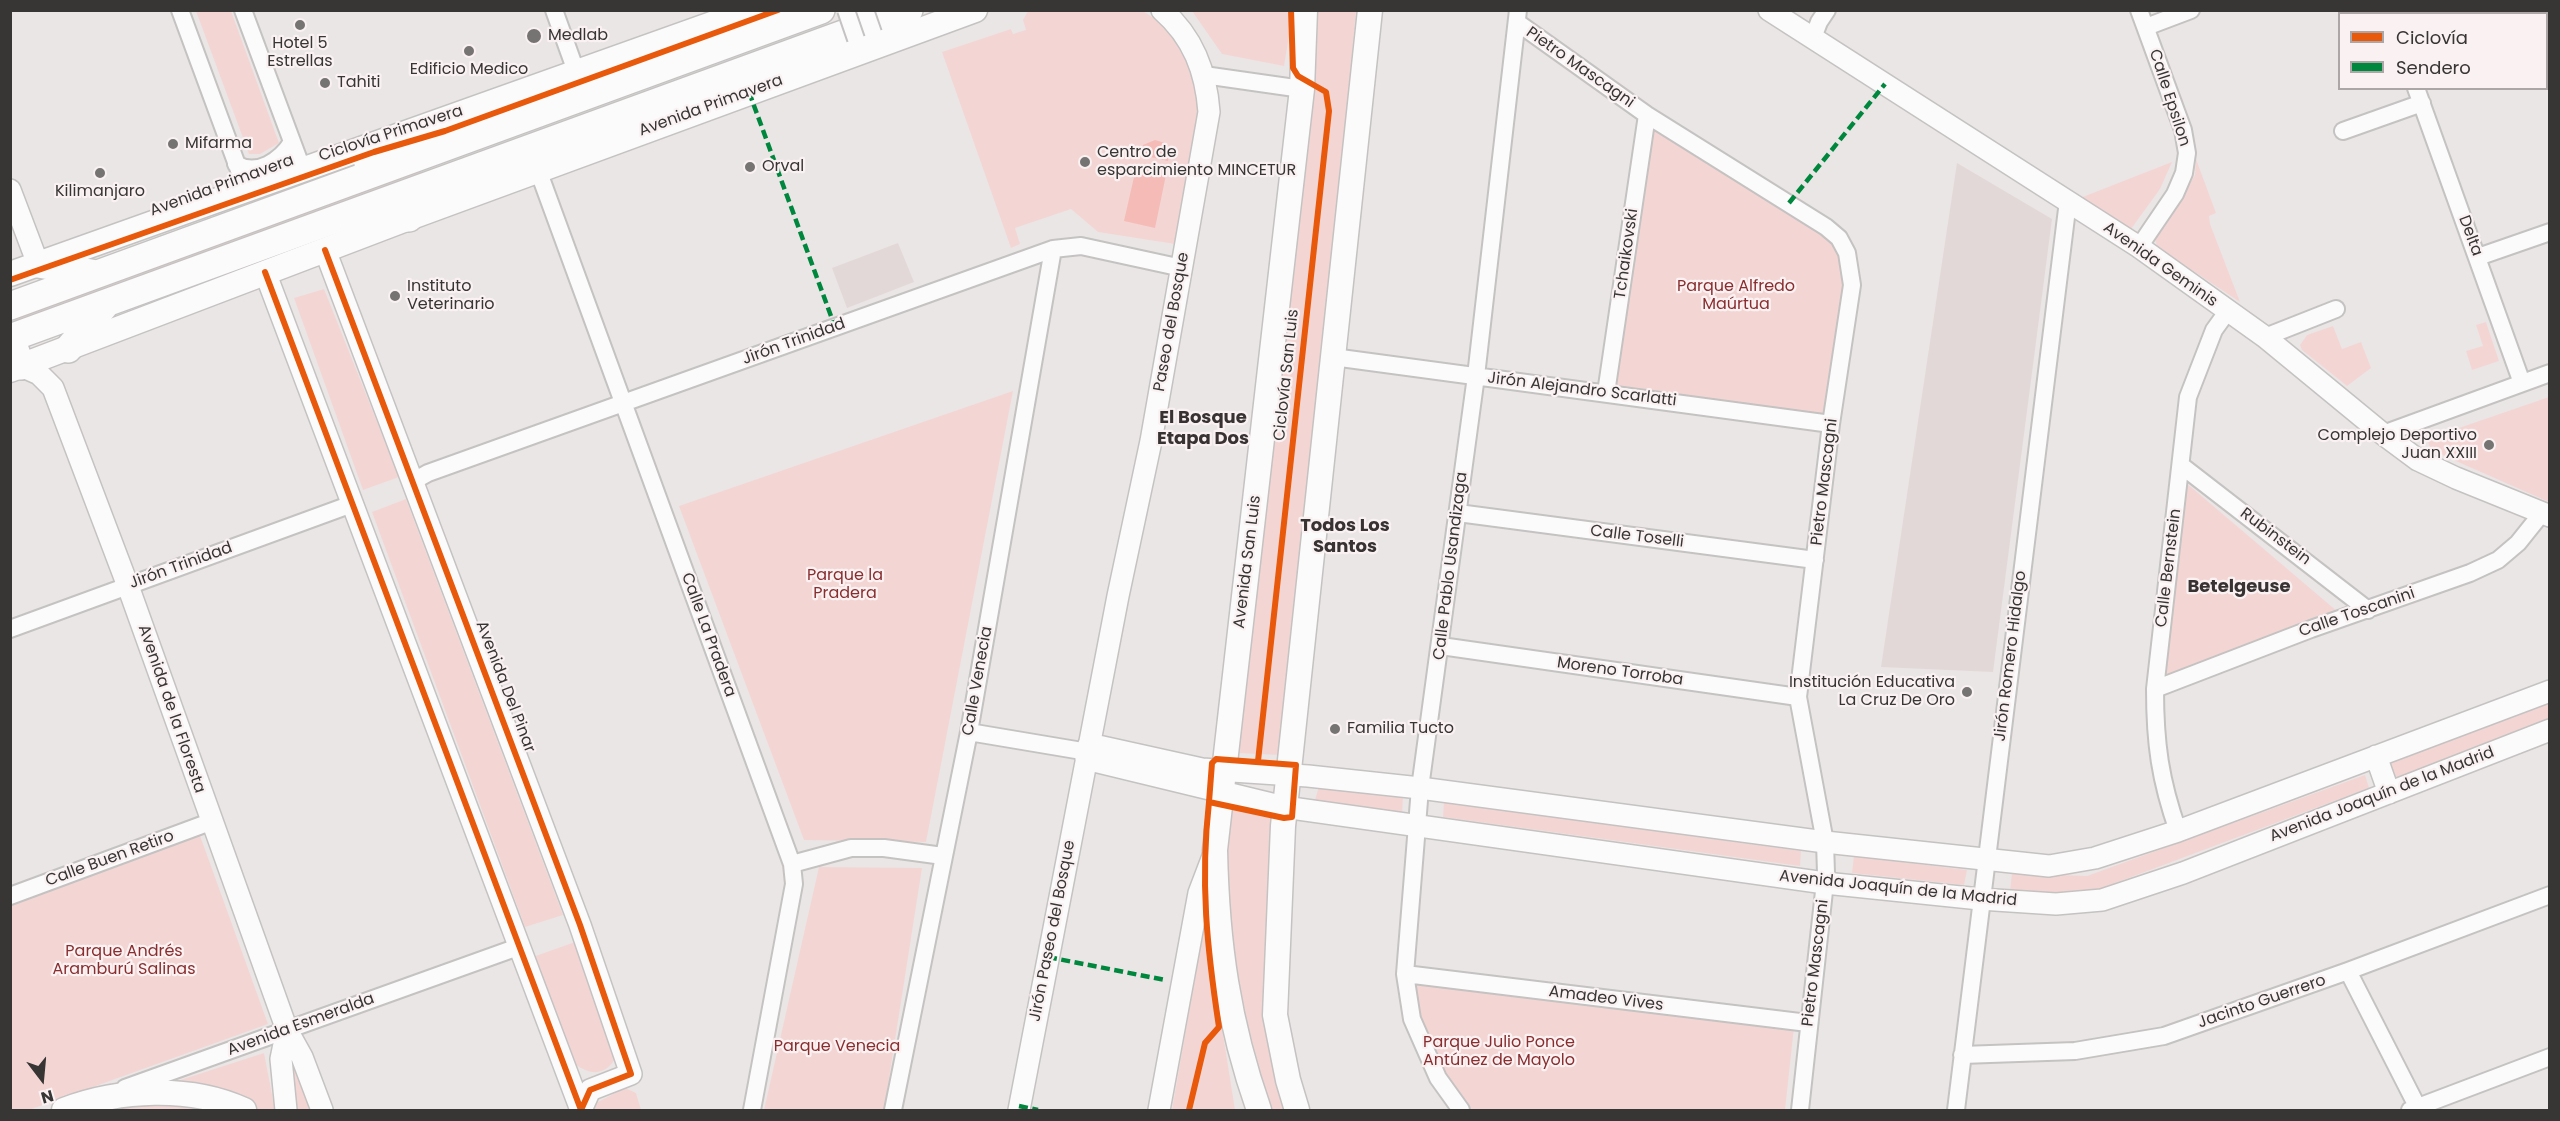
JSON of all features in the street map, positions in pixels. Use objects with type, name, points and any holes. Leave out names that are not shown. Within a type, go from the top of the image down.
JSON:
[{"type":"main road","name":"Avenida Primavera","points":[[10,274],[442,123],[751,10]]},
{"type":"main road","points":[[10,306],[314,198],[821,10]]},
{"type":"main road","name":"Avenida Primavera","points":[[340,217],[909,10]]},
{"type":"main road","name":"Avenida Primavera","points":[[16,368],[268,277],[329,259],[409,218],[867,42],[975,10]]},
{"type":"main road","name":"Avenida San Luis","points":[[1259,1110],[1235,1036],[1227,996],[1219,933],[1215,850],[1302,89],[1305,10]]},
{"type":"main road","points":[[1297,1110],[1288,1080],[1275,1015],[1284,807],[1370,10]]},
{"type":"main road","points":[[314,198],[354,171],[442,123]]},
{"type":"main road","points":[[16,368],[11,338],[340,217],[409,218]]},
{"type":"main road","points":[[38,264],[101,274]]},
{"type":"main road","points":[[68,350],[108,302]]},
{"type":"main road","points":[[74,1107],[158,1093],[201,1096],[244,1110]]},
{"type":"street","points":[[180,10],[247,192]]},
{"type":"street","points":[[243,10],[303,171]]},
{"type":"street","points":[[554,10],[577,74]]},
{"type":"street","points":[[846,10],[867,42]]},
{"type":"street","points":[[865,10],[867,42]]},
{"type":"street","name":"Paseo del Bosque","points":[[1088,752],[1151,441],[1209,112],[1204,75],[1186,36],[1162,10]]},
{"type":"street","name":"Avenida Geminis","points":[[1769,10],[2139,247],[2265,337],[2383,434],[2418,459],[2446,474],[2546,515]]},
{"type":"street","points":[[1813,38],[1827,10]]},
{"type":"street","name":"Calle Epsilon","points":[[2139,10],[2183,130],[2187,153],[2184,173],[2175,194],[2139,247]]},
{"type":"street","points":[[2146,27],[2191,10]]},
{"type":"street","name":"Pietro Mascagni","points":[[1518,17],[1647,116],[1753,179],[1839,238],[1847,253],[1852,285],[1832,423],[1798,697],[1825,842],[1825,883],[1800,1110]]},
{"type":"street","name":"Calle Pablo Usandizaga","points":[[1461,1110],[1438,1078],[1412,1019],[1405,974],[1420,788],[1476,376],[1518,17]]},
{"type":"street","points":[[1204,75],[1302,89]]},
{"type":"street","points":[[2343,131],[2419,96]]},
{"type":"street","name":"Delta","points":[[2419,96],[2522,384]]},
{"type":"street","name":"Tchaikovski","points":[[1606,393],[1647,116]]},
{"type":"street","points":[[236,164],[242,167],[269,165],[278,160],[292,142]]},
{"type":"street","name":"Calle La Pradera","points":[[538,170],[792,864],[794,884],[752,1110]]},
{"type":"street","points":[[10,190],[38,264]]},
{"type":"street","name":"Jirón Romero Hidalgo","points":[[1956,1110],[1984,861],[2068,201]]},
{"type":"street","points":[[2478,257],[2550,232]]},
{"type":"street","name":"Jirón Trinidad","points":[[412,482],[428,473],[1053,249],[1081,246],[1182,268]]},
{"type":"street","name":"Calle Venecia","points":[[893,1110],[969,732],[1053,249]]},
{"type":"street","name":"Avenida Del Pinar","points":[[329,259],[580,925],[631,1074],[590,1090]]},
{"type":"street","points":[[268,277],[581,1110]]},
{"type":"street","points":[[2265,337],[2336,309]]},
{"type":"street","name":"Calle Bernstein","points":[[2178,831],[2163,789],[2155,734],[2155,689],[2188,398],[2214,330],[2227,312]]},
{"type":"street","points":[[53,388],[57,367],[68,350]]},
{"type":"street","name":"Jirón Alejandro Scarlatti","points":[[1333,357],[1832,423]]},
{"type":"street","points":[[16,368],[39,374],[53,388]]},
{"type":"street","points":[[2383,434],[2550,374]]},
{"type":"street","name":"Avenida de la Floresta","points":[[53,388],[128,586],[210,822],[287,1030],[302,1057],[322,1110]]},
{"type":"street","name":"Rubinstein","points":[[2182,466],[2368,610]]},
{"type":"street","name":"Jirón Trinidad","points":[[10,629],[352,504]]},
{"type":"street","name":"Calle Toselli","points":[[1458,513],[1815,560]]},
{"type":"street","name":"Calle Toscanini","points":[[2155,689],[2470,573],[2498,560],[2546,515]]},
{"type":"street","name":"Moreno Torroba","points":[[1441,646],[1798,697]]},
{"type":"street","points":[[969,732],[1202,769],[1223,782],[1289,774],[1420,788],[1825,842],[1984,861],[2049,866],[2095,858],[2178,831],[2550,691]]},
{"type":"street","name":"Avenida Joaquín de la Madrid","points":[[1223,782],[1284,807],[1417,827],[1825,883],[1980,899],[2056,904],[2102,900],[2183,873],[2550,730]]},
{"type":"street","name":"Jirón Paseo del Bosque","points":[[1018,1110],[1088,752]]},
{"type":"street","points":[[2376,756],[2389,793]]},
{"type":"street","name":"Calle Buen Retiro","points":[[10,896],[210,822]]},
{"type":"street","points":[[792,864],[851,848],[884,848],[943,856]]},
{"type":"street","points":[[1160,1110],[1199,893],[1215,850]]},
{"type":"street","name":"Jacinto Guerrero","points":[[1962,1055],[2075,1051],[2164,1036],[2348,972],[2550,895]]},
{"type":"street","name":"Avenida Esmeralda","points":[[74,1107],[518,947]]},
{"type":"street","points":[[2348,972],[2416,1110],[2550,1057]]},
{"type":"street","name":"Amadeo Vives","points":[[1405,974],[1808,1023]]},
{"type":"street","points":[[286,1110],[281,1059],[287,1030]]},
{"type":"street","points":[[570,1080],[590,1090],[581,1110]]},
{"type":"shaded area","points":[[1155,140],[1165,143],[1170,150],[1168,161],[1142,155],[1143,145]]},
{"type":"shaded area","points":[[1957,163],[2052,219],[1993,672],[1881,667]]},
{"type":"shaded area","points":[[1137,164],[1167,170],[1155,228],[1124,221]]},
{"type":"shaded area","points":[[898,243],[914,282],[847,308],[832,268]]},
{"type":"green space","name":"Centro de esparcimiento MINCETUR","points":[[1141,10],[1162,25],[1180,46],[1192,70],[1197,95],[1196,130],[1175,244],[1098,232],[1071,209],[1015,228],[1020,244],[1011,248],[942,52],[1011,29],[1013,34],[1026,30],[1023,20],[1028,11]]},
{"type":"green space","points":[[196,11],[231,11],[279,143],[260,154],[249,154]]},
{"type":"green space","points":[[1192,11],[1288,11],[1290,30],[1284,66],[1222,54]]},
{"type":"green space","points":[[1316,11],[1356,11],[1327,326],[1280,755],[1237,753],[1316,46]]},
{"type":"green space","name":"Parque Alfredo Maúrtua","points":[[1652,125],[1837,232],[1848,264],[1827,417],[1616,387]]},
{"type":"green space","points":[[2196,159],[2216,213],[2209,216],[2210,224],[2240,302],[2157,247],[2155,239],[2195,175]]},
{"type":"green space","points":[[2172,162],[2160,189],[2131,229],[2080,198]]},
{"type":"green space","points":[[421,168],[422,178],[24,325],[17,321],[18,314]]},
{"type":"green space","points":[[324,289],[399,477],[363,490],[294,298]]},
{"type":"green space","points":[[2486,322],[2499,361],[2472,370],[2466,351],[2483,346],[2476,325]]},
{"type":"green space","points":[[2333,326],[2342,349],[2361,342],[2371,368],[2347,386],[2302,350],[2300,345],[2307,335]]},
{"type":"green space","name":"Parque la Pradera","points":[[1013,391],[926,842],[804,840],[679,506]]},
{"type":"green space","name":"Complejo Deportivo Juan XXIII","points":[[2549,397],[2549,502],[2431,450],[2427,439]]},
{"type":"green space","points":[[2185,482],[2338,612],[2159,680]]},
{"type":"green space","points":[[406,499],[563,915],[525,927],[372,512]]},
{"type":"green space","points":[[2549,702],[2549,722],[2394,779],[2389,764]]},
{"type":"green space","points":[[2365,775],[2369,788],[2086,894],[2010,891],[2012,873],[2087,876]]},
{"type":"green space","points":[[1319,786],[1403,795],[1402,816],[1314,804]]},
{"type":"green space","points":[[1444,802],[1801,851],[1800,866],[1443,817]]},
{"type":"green space","points":[[1229,805],[1278,814],[1288,1110],[1270,1110],[1236,993],[1223,850]]},
{"type":"green space","name":"Parque Andrés Aramburú Salinas","points":[[194,819],[268,1024],[29,1110],[11,1110],[11,889]]},
{"type":"green space","points":[[1854,856],[1967,870],[1964,885],[1852,873]]},
{"type":"green space","name":"Parque Venecia","points":[[819,867],[922,868],[884,1110],[764,1110]]},
{"type":"green space","points":[[1205,920],[1235,1110],[1172,1110]]},
{"type":"green space","points":[[575,942],[617,1055],[605,1070],[600,1072],[588,1071],[576,1065],[530,958]]},
{"type":"green space","name":"Parque Julio Ponce Antúnez de Mayolo","points":[[1413,984],[1794,1027],[1785,1110],[1468,1110],[1443,1076],[1416,1018]]},
{"type":"green space","points":[[264,1053],[275,1110],[259,1110],[240,1099],[168,1084]]},
{"type":"green space","points":[[295,1063],[312,1110],[294,1110],[292,1064]]},
{"type":"green space","points":[[625,1088],[636,1093],[641,1110],[590,1110],[594,1104]]},
{"type":"green space","points":[[147,1102],[207,1109],[211,1110],[92,1110]]},
{"type":"marked path","points":[[1789,203],[1885,84]]},
{"type":"marked path","points":[[749,92],[835,327]]},
{"type":"marked path","points":[[1048,957],[1165,980]]},
{"type":"marked path","points":[[1019,1106],[1038,1110]]},
{"type":"cycle path","name":"Ciclovía Primavera","points":[[10,280],[374,152],[445,131],[778,10]]},
{"type":"cycle path","name":"Ciclovía San Luis","points":[[1258,761],[1329,111],[1326,92],[1298,76],[1293,68],[1291,10]]},
{"type":"cycle path","points":[[325,250],[580,925],[631,1074],[590,1090],[581,1110]]},
{"type":"cycle path","points":[[265,272],[581,1110]]},
{"type":"cycle path","points":[[1216,759],[1296,765],[1292,817],[1284,818],[1209,802],[1212,763],[1216,759]]},
{"type":"cycle path","points":[[1189,1110],[1205,1043],[1219,1027],[1206,915],[1205,860],[1209,802]]},
{"type":"place","name":"Hotel 5 Estrellas","points":[[300,25]]},
{"type":"place","name":"Medlab","points":[[534,36]]},
{"type":"place","name":"Edificio Medico","points":[[469,51]]},
{"type":"place","name":"Tahiti","points":[[325,83]]},
{"type":"place","name":"Mifarma","points":[[173,144]]},
{"type":"place","name":"Centro de esparcimiento MINCETUR","points":[[1085,162]]},
{"type":"place","name":"Orval","points":[[750,167]]},
{"type":"place","name":"Kilimanjaro","points":[[100,173]]},
{"type":"place","name":"Instituto Veterinario","points":[[395,296]]},
{"type":"place","name":"Complejo Deportivo Juan XXIII","points":[[2489,445]]},
{"type":"place","name":"Institución Educativa La Cruz De Oro","points":[[1967,692]]},
{"type":"place","name":"Familia Tucto","points":[[1335,729]]},
{"type":"district","name":"El Bosque Etapa Dos","points":[[1203,428]]},
{"type":"district","name":"Todos Los Santos","points":[[1345,536]]},
{"type":"district","name":"Betelgeuse","points":[[2239,587]]}]
